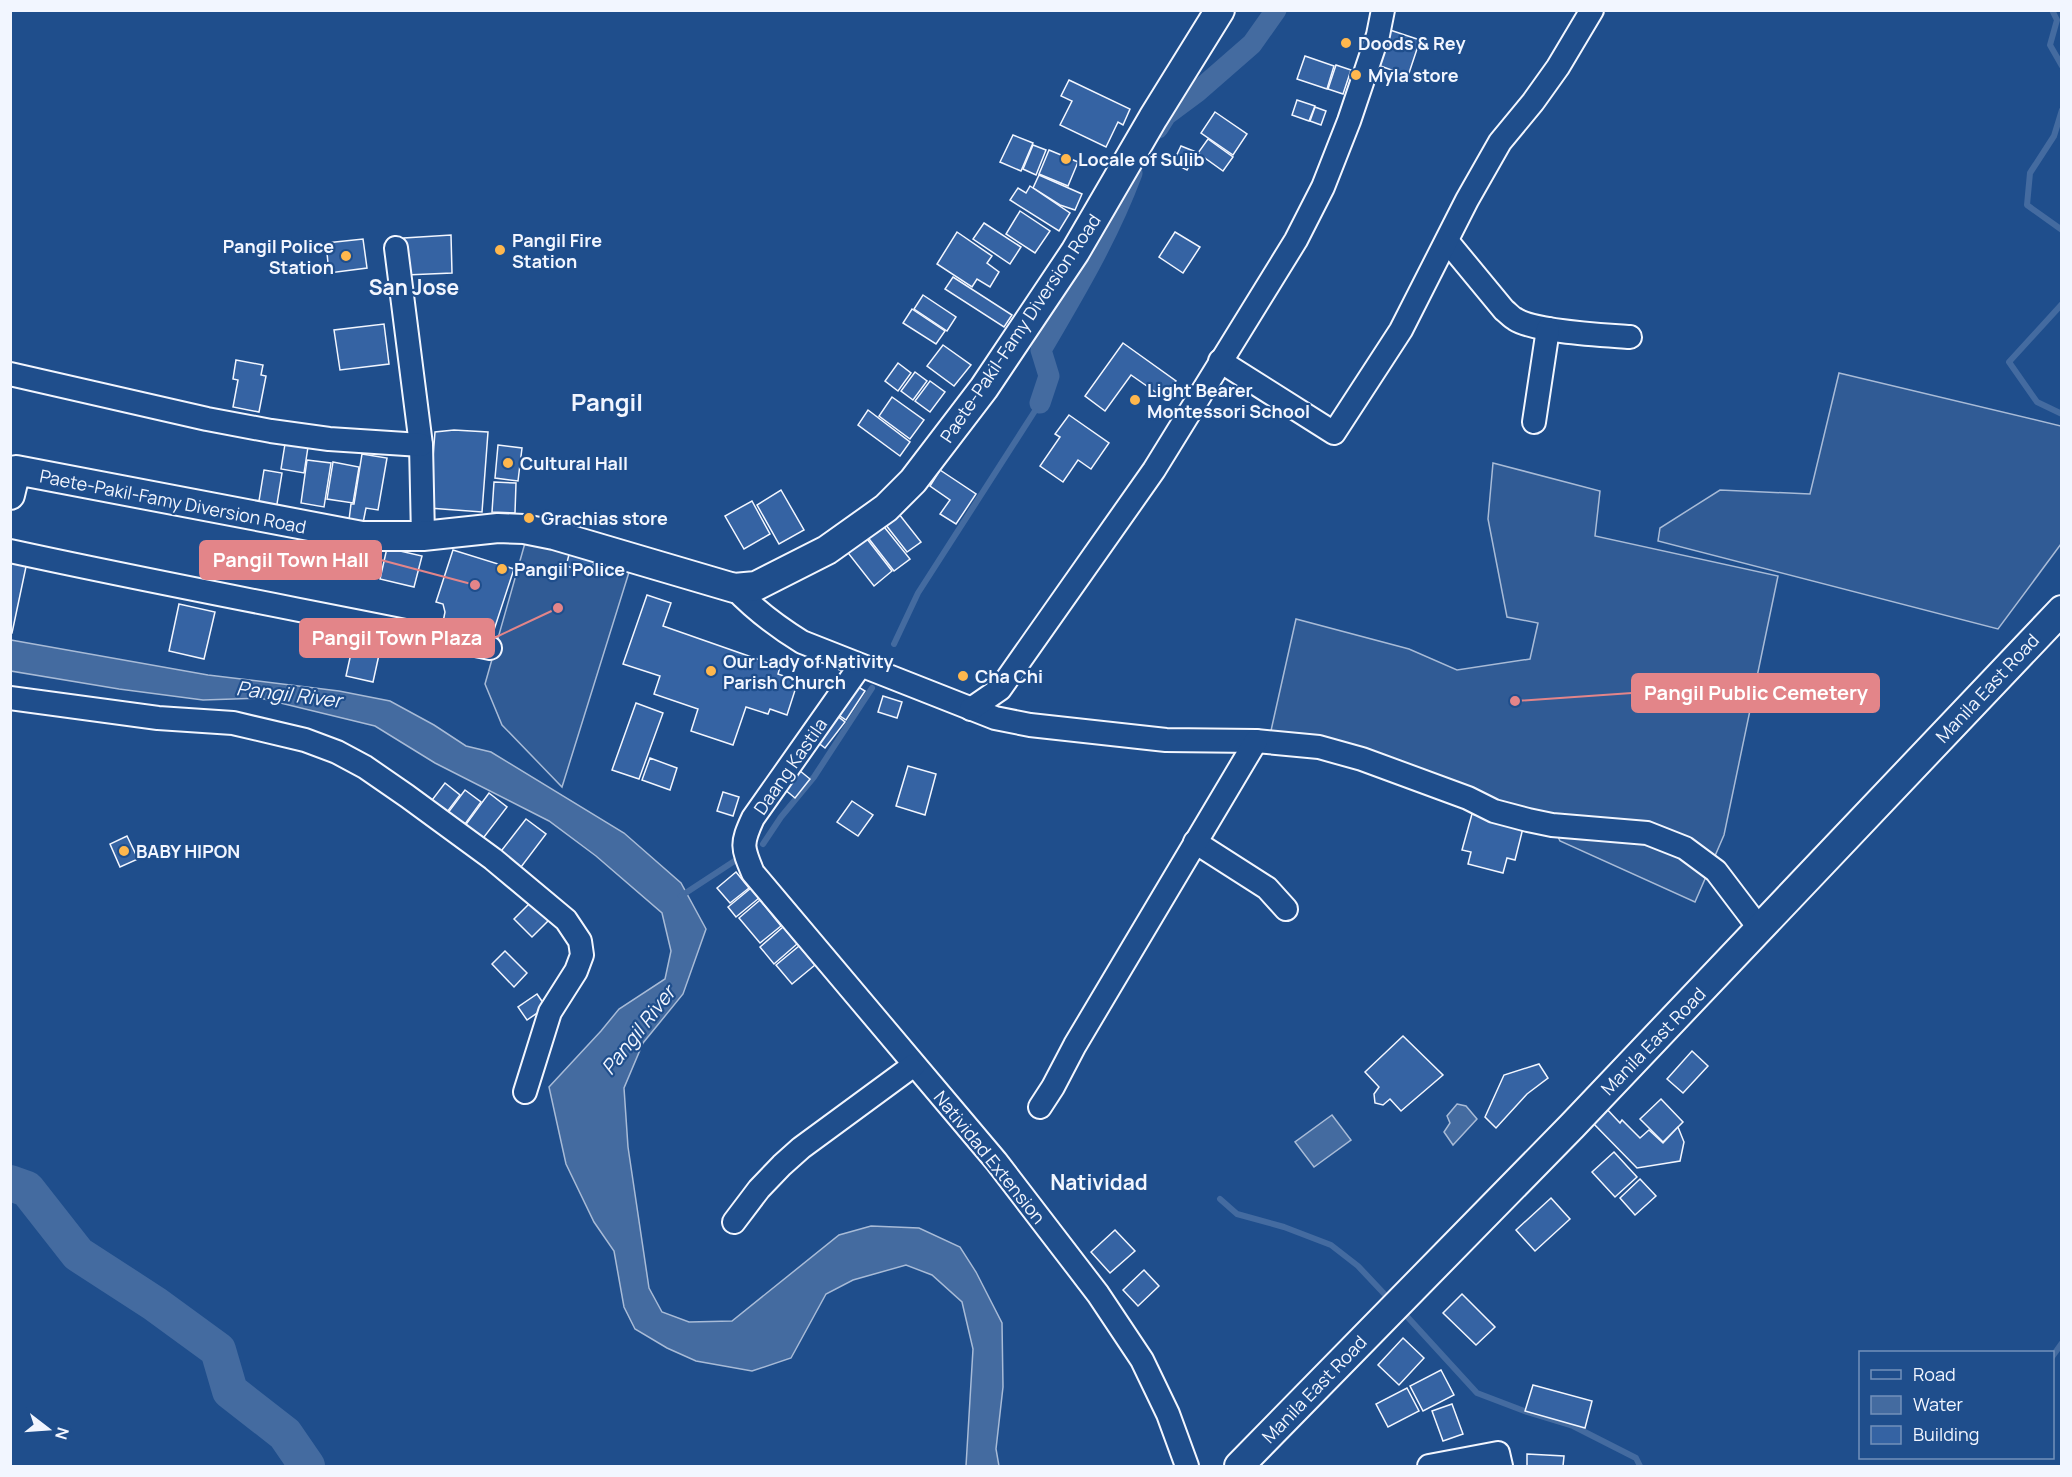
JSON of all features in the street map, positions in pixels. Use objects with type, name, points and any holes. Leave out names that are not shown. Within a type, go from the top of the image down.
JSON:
[{"type":"main road","name":"Paete-Pakil-Famy Diversion Road","points":[[12,478],[362,536],[423,536],[498,528],[524,529],[554,535],[734,588],[756,586],[827,550],[871,520],[913,481],[984,388],[1076,252],[1220,10]]},
{"type":"main road","name":"Manila East Road","points":[[1239,1467],[1580,1118],[2061,610]]},
{"type":"street","points":[[971,710],[1000,689],[1154,470],[1296,240],[1323,187],[1349,121],[1383,10]]},
{"type":"street","points":[[1221,362],[1334,433],[1401,330],[1467,200],[1500,142],[1558,67],[1592,10]]},
{"type":"street","points":[[1447,241],[1504,310],[1515,320],[1548,328],[1630,338]]},
{"type":"street","points":[[396,248],[421,445],[423,536]]},
{"type":"street","points":[[1534,422],[1548,328]]},
{"type":"street","points":[[10,374],[207,419],[271,431],[329,439],[421,445]]},
{"type":"street","points":[[10,551],[117,575],[342,617],[490,648]]},
{"type":"street","points":[[734,588],[773,624],[802,642],[995,718],[1074,731],[1166,740],[1256,741],[1319,747],[1344,753],[1468,798],[1494,811],[1528,820],[1552,825],[1647,833],[1685,848],[1716,871],[1760,928]]},
{"type":"street","name":"Daang Kastila","points":[[753,873],[744,852],[744,837],[753,818],[860,666]]},
{"type":"street","points":[[10,698],[159,718],[233,723],[305,740],[337,752],[365,767],[493,859],[566,920],[580,941],[582,955],[576,971],[550,1012],[525,1092]]},
{"type":"street","points":[[1040,1107],[1256,741]]},
{"type":"street","points":[[1195,842],[1268,888],[1286,909]]},
{"type":"street","name":"Natividad Extension","points":[[753,873],[996,1161],[1098,1294],[1142,1360],[1168,1414],[1187,1467]]},
{"type":"street","points":[[734,1222],[759,1189],[795,1154],[914,1065]]},
{"type":"street","points":[[1429,1467],[1498,1453],[1501,1467]]},
{"type":"shaded area","points":[[1839,373],[2061,426],[2061,544],[1998,629],[1658,541],[1660,528],[1720,490],[1810,494]]},
{"type":"shaded area","points":[[1493,463],[1600,491],[1595,536],[1778,576],[1724,835],[1695,902],[1560,841],[1548,816],[1270,735],[1296,619],[1409,649],[1457,670],[1530,659],[1538,623],[1507,617],[1488,519]]},
{"type":"shaded area","points":[[530,539],[630,569],[562,787],[502,725],[485,684],[525,543]]},
{"type":"water","name":"Pangil River","points":[[11,640],[208,675],[339,691],[390,701],[466,746],[491,752],[624,833],[681,883],[706,929],[683,994],[643,1043],[624,1088],[628,1147],[649,1288],[662,1312],[689,1322],[732,1321],[839,1235],[871,1226],[919,1228],[960,1247],[976,1272],[1002,1323],[1003,1387],[996,1449],[999,1466],[966,1466],[973,1349],[962,1302],[932,1275],[906,1265],[853,1280],[826,1294],[791,1358],[752,1371],[696,1361],[667,1348],[635,1329],[624,1307],[614,1251],[594,1222],[566,1164],[549,1087],[619,1009],[665,979],[671,951],[662,913],[596,856],[549,821],[435,763],[375,726],[260,698],[203,700],[11,671]]},
{"type":"water","points":[[1457,1104],[1466,1106],[1477,1119],[1453,1145],[1444,1132],[1450,1123],[1447,1116]]},
{"type":"water","points":[[1332,1115],[1351,1140],[1314,1167],[1295,1142]]},
{"type":"building","points":[[1387,29],[1420,40],[1408,76],[1375,64]]},
{"type":"building","points":[[1305,56],[1334,66],[1327,89],[1297,79]]},
{"type":"building","points":[[1336,65],[1351,70],[1343,94],[1328,89]]},
{"type":"building","points":[[1069,80],[1130,109],[1123,125],[1118,122],[1106,147],[1060,125],[1072,101],[1061,96]]},
{"type":"building","points":[[1297,100],[1315,106],[1309,121],[1292,115]]},
{"type":"building","points":[[1315,107],[1326,111],[1321,125],[1310,121]]},
{"type":"building","points":[[1215,112],[1247,134],[1233,155],[1201,133]]},
{"type":"building","points":[[1013,135],[1033,143],[1021,171],[1000,162]]},
{"type":"building","points":[[1208,139],[1233,157],[1223,171],[1198,153]]},
{"type":"building","points":[[1033,145],[1046,150],[1036,175],[1023,169]]},
{"type":"building","points":[[1181,146],[1196,152],[1187,170],[1173,163]]},
{"type":"building","points":[[1049,150],[1078,162],[1068,186],[1039,174]]},
{"type":"building","points":[[1039,175],[1082,194],[1075,210],[1060,205],[1033,188]]},
{"type":"building","points":[[1030,186],[1070,213],[1059,231],[1010,200],[1018,188],[1026,193]]},
{"type":"building","points":[[1020,211],[1050,231],[1035,253],[1006,234]]},
{"type":"building","points":[[984,223],[1021,247],[1010,264],[973,239]]},
{"type":"building","points":[[957,232],[992,256],[987,263],[999,272],[990,287],[977,279],[972,287],[937,264]]},
{"type":"building","points":[[1175,232],[1200,247],[1183,273],[1159,257]]},
{"type":"building","points":[[451,235],[452,273],[406,275],[404,238]]},
{"type":"building","name":"Pangil Police Station","points":[[363,239],[367,268],[329,273],[326,243]]},
{"type":"building","points":[[953,277],[1012,315],[1004,327],[945,289]]},
{"type":"building","points":[[923,295],[956,317],[947,331],[914,309]]},
{"type":"building","points":[[912,309],[945,331],[936,344],[903,323]]},
{"type":"building","points":[[384,324],[389,364],[340,370],[334,330]]},
{"type":"building","points":[[1123,343],[1176,381],[1164,398],[1131,375],[1105,411],[1085,396]]},
{"type":"building","points":[[943,345],[971,365],[954,386],[927,366]]},
{"type":"building","points":[[236,360],[263,365],[261,375],[266,376],[259,412],[233,407],[238,380],[233,379]]},
{"type":"building","points":[[898,363],[911,373],[898,391],[885,381]]},
{"type":"building","points":[[915,372],[927,381],[913,400],[901,391]]},
{"type":"building","points":[[930,381],[945,392],[930,412],[915,401]]},
{"type":"building","points":[[892,397],[924,420],[910,439],[879,416]]},
{"type":"building","points":[[868,410],[910,442],[900,456],[858,425]]},
{"type":"building","points":[[1069,415],[1109,443],[1091,469],[1078,460],[1063,482],[1040,466],[1060,437],[1055,434]]},
{"type":"building","points":[[454,430],[488,432],[482,512],[429,508],[435,432]]},
{"type":"building","points":[[285,444],[308,447],[304,473],[281,469]]},
{"type":"building","name":"Cultural Hall","points":[[498,445],[522,448],[518,481],[495,478]]},
{"type":"building","points":[[362,454],[387,458],[378,510],[366,508],[363,523],[349,520],[351,504],[354,504]]},
{"type":"building","points":[[307,460],[331,463],[324,507],[301,503]]},
{"type":"building","points":[[333,462],[359,467],[353,503],[327,499]]},
{"type":"building","points":[[264,470],[282,473],[276,510],[258,507]]},
{"type":"building","points":[[940,470],[976,494],[956,524],[940,514],[950,500],[930,486]]},
{"type":"building","points":[[494,482],[516,483],[515,513],[492,512]]},
{"type":"building","points":[[781,490],[804,530],[779,544],[757,505]]},
{"type":"building","points":[[752,501],[770,534],[744,549],[725,516]]},
{"type":"building","points":[[895,509],[921,542],[907,552],[882,520]]},
{"type":"building","points":[[881,523],[910,559],[894,571],[866,535]]},
{"type":"building","points":[[864,535],[892,571],[874,586],[845,549]]},
{"type":"building","points":[[387,548],[422,556],[414,587],[380,579]]},
{"type":"building","points":[[453,550],[514,569],[490,642],[442,627],[445,612],[443,604],[436,602]]},
{"type":"building","points":[[570,551],[595,559],[591,573],[566,566]]},
{"type":"building","points":[[10,559],[27,562],[12,633],[10,633]]},
{"type":"building","name":"Our Lady of Nativity Parish Church","points":[[647,595],[671,603],[663,626],[780,667],[778,674],[798,681],[787,715],[770,709],[768,714],[746,707],[733,745],[691,731],[698,709],[654,694],[660,676],[623,664]]},
{"type":"building","points":[[179,604],[215,612],[204,659],[169,651]]},
{"type":"building","points":[[355,635],[382,641],[373,682],[346,676]]},
{"type":"building","points":[[852,683],[865,691],[846,720],[834,712]]},
{"type":"building","points":[[883,696],[902,702],[897,718],[878,712]]},
{"type":"building","points":[[636,703],[663,713],[639,779],[612,770]]},
{"type":"building","points":[[832,712],[845,722],[825,748],[812,738]]},
{"type":"building","points":[[650,758],[677,768],[670,790],[642,780]]},
{"type":"building","points":[[794,766],[810,779],[795,798],[778,784]]},
{"type":"building","points":[[908,766],[936,774],[925,815],[896,806]]},
{"type":"building","points":[[445,783],[460,795],[444,816],[429,804]]},
{"type":"building","points":[[465,790],[481,802],[460,831],[444,818]]},
{"type":"building","points":[[723,792],[739,797],[733,816],[717,811]]},
{"type":"building","points":[[489,793],[507,807],[481,841],[464,827]]},
{"type":"building","points":[[852,801],[873,815],[858,836],[837,822]]},
{"type":"building","points":[[1472,814],[1523,828],[1515,860],[1507,858],[1503,873],[1468,864],[1471,852],[1462,850]]},
{"type":"building","points":[[526,819],[546,834],[515,875],[495,859]]},
{"type":"building","name":"BABY HIPON","points":[[127,836],[138,859],[120,867],[110,844]]},
{"type":"building","points":[[736,872],[749,888],[730,903],[717,888]]},
{"type":"building","points":[[751,888],[759,898],[736,917],[728,907]]},
{"type":"building","points":[[760,900],[781,926],[760,943],[739,918]]},
{"type":"building","points":[[531,902],[549,920],[532,937],[514,919]]},
{"type":"building","points":[[783,927],[797,944],[774,964],[760,947]]},
{"type":"building","points":[[799,946],[815,965],[792,984],[776,965]]},
{"type":"building","points":[[505,951],[527,973],[514,987],[492,964]]},
{"type":"building","points":[[537,994],[546,1007],[527,1020],[518,1007]]},
{"type":"building","points":[[1403,1036],[1443,1075],[1401,1111],[1390,1099],[1383,1105],[1375,1103],[1374,1094],[1379,1087],[1365,1072]]},
{"type":"building","points":[[1692,1051],[1708,1066],[1683,1093],[1667,1079]]},
{"type":"building","points":[[1539,1064],[1548,1078],[1527,1094],[1496,1128],[1485,1117],[1504,1075]]},
{"type":"building","points":[[1661,1099],[1683,1122],[1663,1142],[1640,1119]]},
{"type":"building","points":[[1604,1106],[1620,1123],[1622,1120],[1640,1138],[1649,1130],[1663,1143],[1678,1127],[1684,1142],[1680,1161],[1637,1168],[1590,1120]]},
{"type":"building","points":[[1614,1152],[1637,1177],[1615,1197],[1592,1172]]},
{"type":"building","points":[[1640,1179],[1656,1196],[1635,1215],[1620,1198]]},
{"type":"building","points":[[1551,1198],[1570,1219],[1535,1251],[1516,1230]]},
{"type":"building","points":[[1115,1230],[1135,1251],[1110,1273],[1091,1252]]},
{"type":"building","points":[[1144,1270],[1159,1286],[1138,1306],[1123,1290]]},
{"type":"building","points":[[1462,1294],[1495,1327],[1476,1345],[1443,1313]]},
{"type":"building","points":[[1403,1338],[1424,1358],[1399,1385],[1378,1365]]},
{"type":"building","points":[[1441,1370],[1454,1395],[1423,1411],[1410,1386]]},
{"type":"building","points":[[1533,1385],[1592,1401],[1585,1428],[1525,1411]]},
{"type":"building","points":[[1407,1388],[1419,1411],[1388,1427],[1376,1404]]},
{"type":"building","points":[[1452,1404],[1463,1434],[1443,1441],[1432,1411]]},
{"type":"building","points":[[1527,1454],[1564,1456],[1563,1466],[1527,1466]]},
{"type":"waterway","points":[[1158,128],[1166,115],[1197,92],[1252,44],[1276,10]]},
{"type":"waterway","points":[[2052,10],[2057,20],[2050,45],[2062,66]]},
{"type":"waterway","points":[[2062,110],[2054,136],[2030,173],[2027,205],[2062,230]]},
{"type":"waterway","points":[[1040,403],[1049,376],[1041,350],[1102,242],[1132,173]]},
{"type":"waterway","points":[[2062,304],[2009,362],[2037,402],[2062,414]]},
{"type":"waterway","points":[[894,644],[918,593],[1040,403]]},
{"type":"waterway","points":[[763,844],[781,817],[814,777],[872,688]]},
{"type":"waterway","points":[[681,896],[736,860]]},
{"type":"waterway","points":[[10,1183],[27,1189],[78,1254],[155,1304],[218,1350],[230,1391],[285,1434],[307,1466]]},
{"type":"waterway","points":[[1220,1199],[1237,1214],[1284,1227],[1331,1245],[1358,1266],[1390,1300]]},
{"type":"waterway","points":[[1402,1311],[1477,1393],[1573,1426],[1636,1458],[1640,1466]]},
{"type":"waterway","points":[[2054,1354],[2062,1343]]},
{"type":"place","name":"Doods & Rey","points":[[1346,43]]},
{"type":"place","name":"Myla store","points":[[1356,75]]},
{"type":"place","name":"Locale of Sulib","points":[[1066,159]]},
{"type":"place","name":"Pangil Fire Station","points":[[500,250]]},
{"type":"place","name":"Pangil Police Station","points":[[346,256]]},
{"type":"place","name":"Light Bearer Montessori School","points":[[1135,400]]},
{"type":"place","name":"Cultural Hall","points":[[508,463]]},
{"type":"place","name":"Grachias store","points":[[529,518]]},
{"type":"place","name":"Pangil Police","points":[[502,569]]},
{"type":"place","name":"Pangil Town Hall","points":[[475,585]]},
{"type":"place","name":"Pangil Town Plaza","points":[[558,608]]},
{"type":"place","name":"Our Lady of Nativity Parish Church","points":[[711,671]]},
{"type":"place","name":"Cha Chi","points":[[963,676]]},
{"type":"place","name":"Pangil Public Cemetery","points":[[1515,701]]},
{"type":"place","name":"BABY HIPON","points":[[124,851]]},
{"type":"district","name":"San Jose","points":[[414,287]]},
{"type":"district","name":"Pangil","points":[[607,401]]},
{"type":"district","name":"Natividad","points":[[1099,1182]]}]
